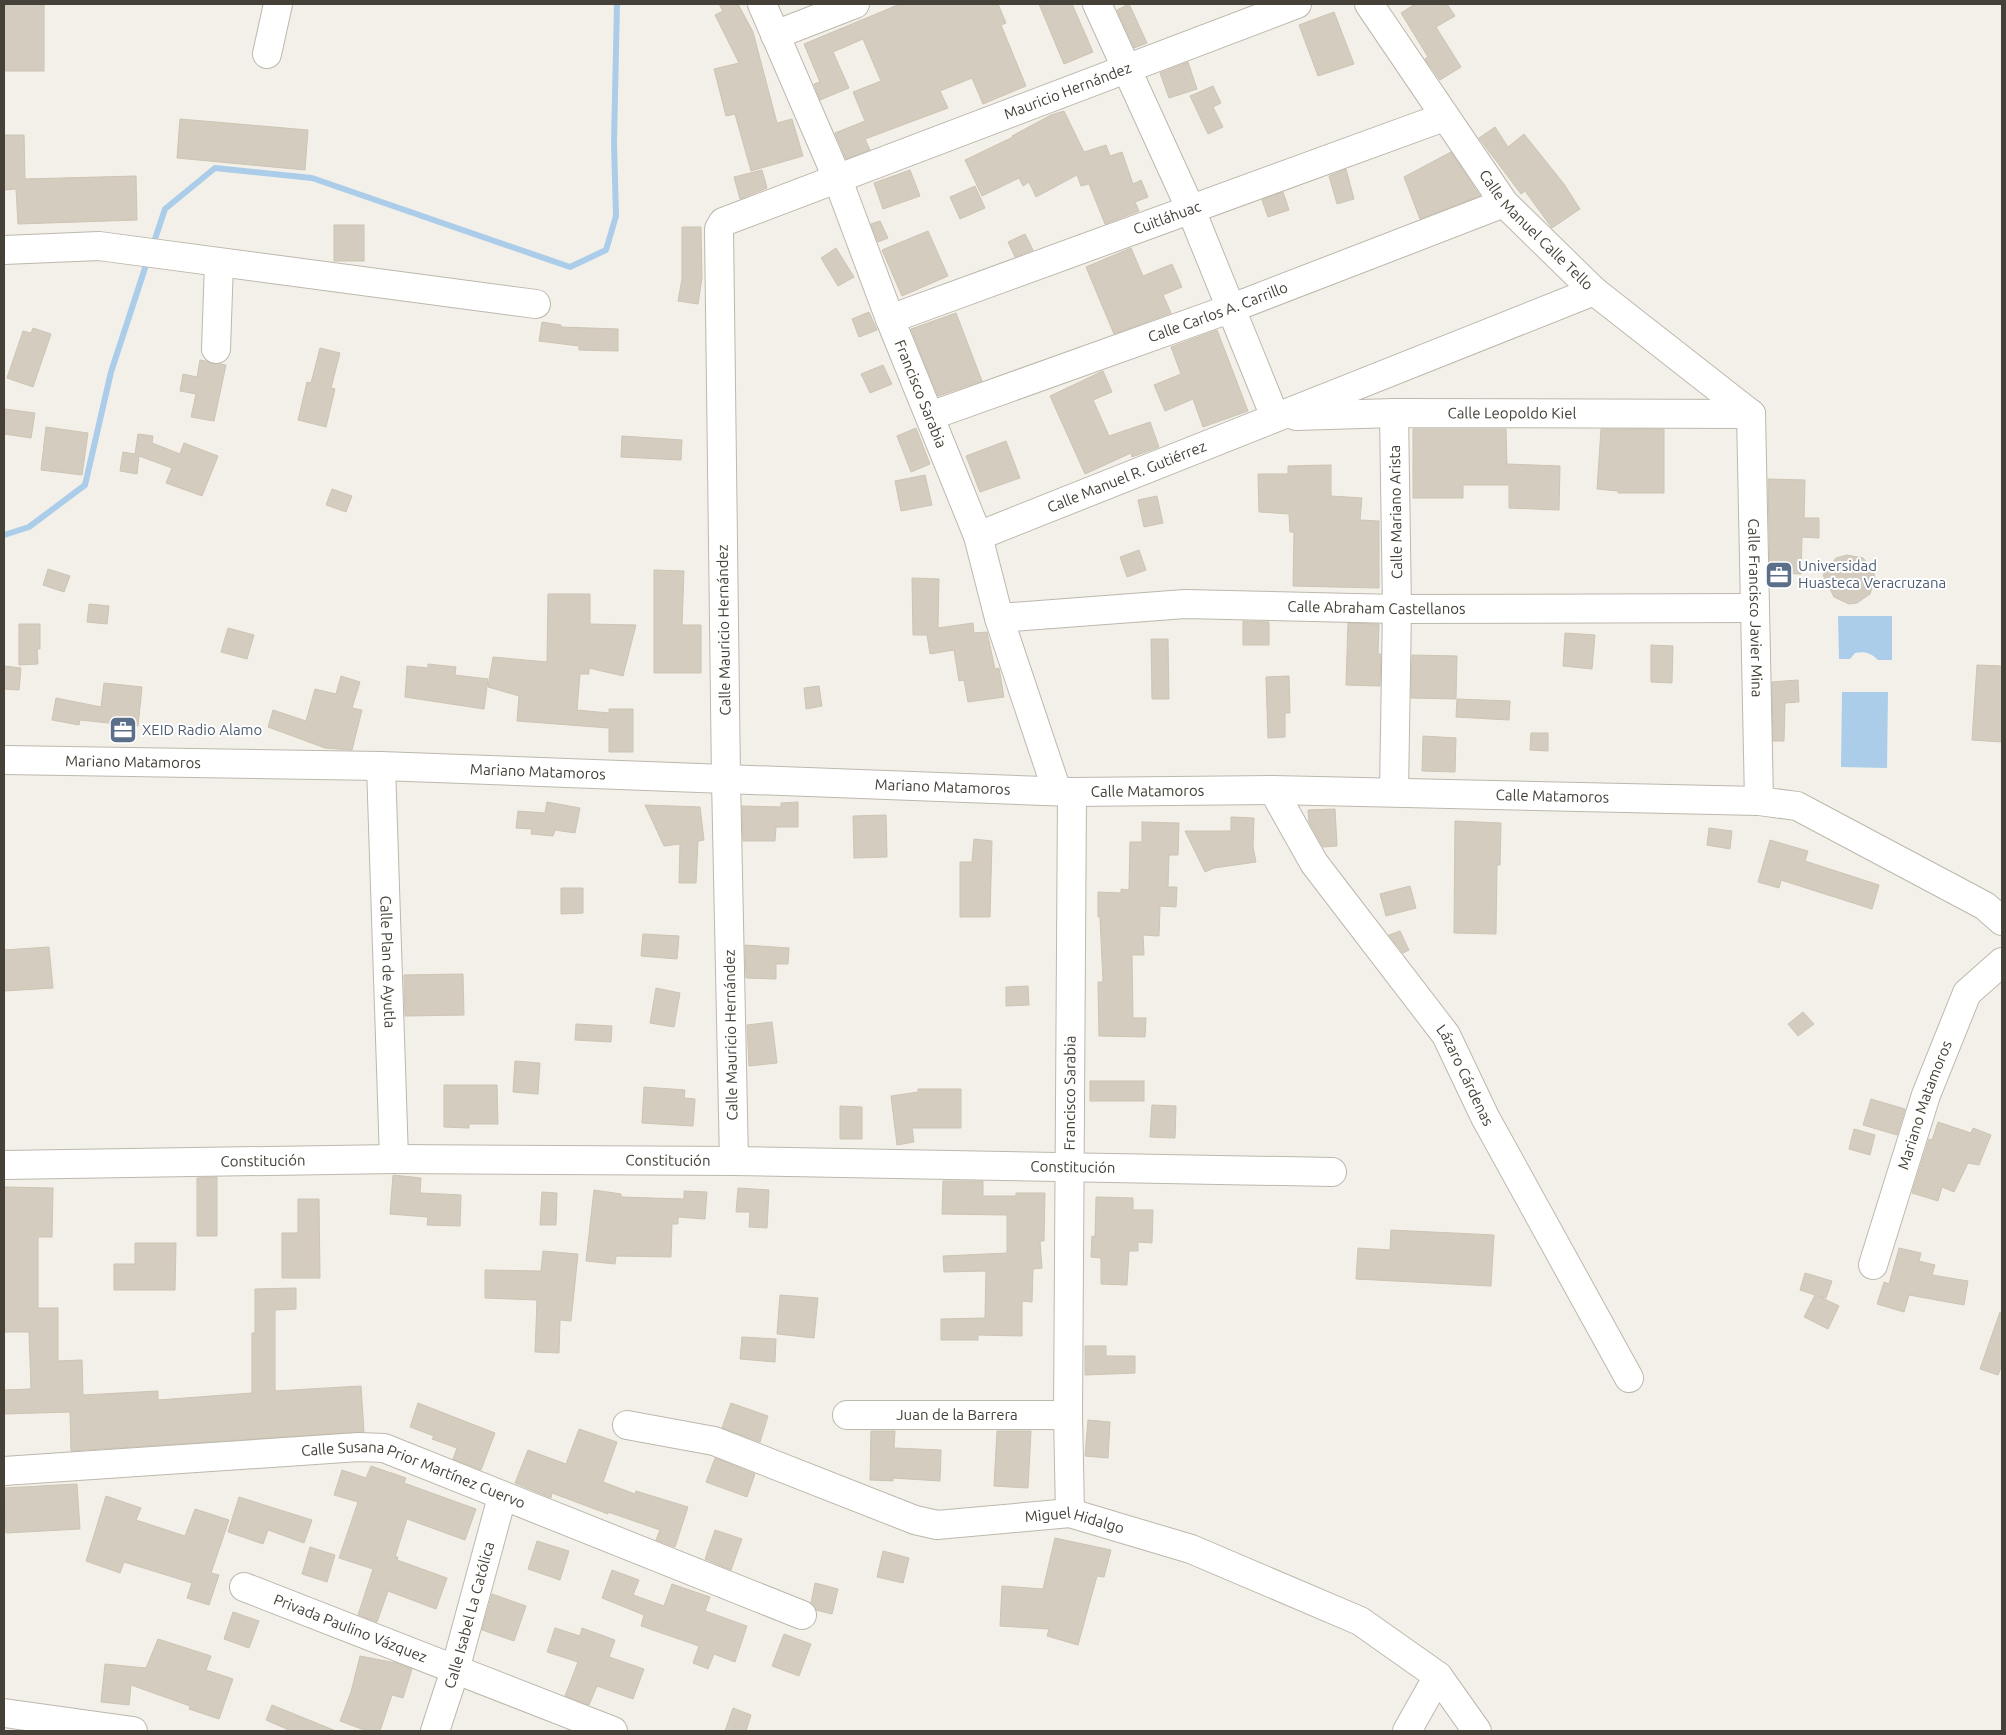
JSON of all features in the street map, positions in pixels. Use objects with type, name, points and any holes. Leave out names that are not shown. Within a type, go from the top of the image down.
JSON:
[{"type":"street","points":[[268,54],[278,4]]},
{"type":"street","name":"Francisco Sarabia","points":[[762,4],[838,180],[890,319],[978,536],[999,618],[1064,792],[1071,1168],[1068,1415],[1070,1513]]},
{"type":"street","points":[[774,35],[855,4]]},
{"type":"street","points":[[1097,4],[1128,68],[1191,210],[1275,417]]},
{"type":"street","name":"Mauricio Hernández","points":[[838,180],[1297,4]]},
{"type":"street","name":"Calle Manuel Calle Tello","points":[[1369,4],[1504,203],[1594,291],[1751,414]]},
{"type":"street","name":"Cuitláhuac","points":[[890,319],[1444,116]]},
{"type":"street","name":"Calle Mauricio Hernández","points":[[734,1161],[726,779],[719,229],[723,222],[838,180]]},
{"type":"street","name":"Calle Carlos A. Carrillo","points":[[930,416],[1232,308],[1504,203]]},
{"type":"street","points":[[4,250],[99,246],[536,304]]},
{"type":"street","points":[[216,349],[219,263]]},
{"type":"street","name":"Calle Manuel R. Gutiérrez","points":[[978,536],[1594,291]]},
{"type":"street","name":"Calle Leopoldo Kiel","points":[[1275,417],[1394,413],[1751,414]]},
{"type":"street","name":"Calle Mariano Arista","points":[[1394,413],[1397,609],[1394,792]]},
{"type":"street","name":"Calle Francisco Javier Mina","points":[[1751,414],[1759,801]]},
{"type":"street","name":"Calle Abraham Castellanos","points":[[999,618],[1186,604],[1397,609],[1754,608]]},
{"type":"street","name":"Mariano Matamoros","points":[[4,760],[381,766],[1064,792]]},
{"type":"street","name":"Calle Plan de Ayutla","points":[[381,766],[394,1159]]},
{"type":"street","name":"Calle Matamoros","points":[[1064,792],[1273,790],[1394,792],[1759,801],[1797,806],[1985,906],[2002,922]]},
{"type":"street","name":"Lázaro Cárdenas","points":[[1273,790],[1314,863],[1446,1035],[1484,1117],[1629,1378]]},
{"type":"street","name":"Mariano Matamoros","points":[[1873,1265],[1926,1095],[1967,993],[2002,962]]},
{"type":"street","name":"Constitución","points":[[4,1165],[394,1159],[734,1161],[1332,1172]]},
{"type":"street","name":"Juan de la Barrera","points":[[847,1415],[1068,1415]]},
{"type":"street","name":"Miguel Hidalgo","points":[[627,1426],[714,1441],[915,1520],[937,1525],[1070,1513],[1191,1548],[1360,1621],[1438,1676],[1477,1731]]},
{"type":"street","name":"Calle Susana Prior Martínez Cuervo","points":[[4,1471],[359,1447],[384,1448],[502,1497],[802,1615]]},
{"type":"street","name":"Calle Isabel La Católica","points":[[435,1731],[455,1670],[502,1497]]},
{"type":"street","name":"Privada Paulino Vázquez","points":[[244,1588],[612,1731]]},
{"type":"street","points":[[1407,1731],[1438,1676]]},
{"type":"street","points":[[4,1712],[133,1731]]},
{"type":"water","points":[[1838,616],[1892,616],[1892,660],[1878,660],[1865,652],[1855,653],[1850,659],[1839,659]]},
{"type":"water","points":[[1842,692],[1888,692],[1887,768],[1841,767]]},
{"type":"building","points":[[4,4],[44,4],[44,71],[4,71]]},
{"type":"building","points":[[719,4],[738,4],[753,32],[777,123],[792,119],[803,156],[751,171],[735,114],[726,116],[714,69],[739,63],[715,15],[723,11]]},
{"type":"building","points":[[900,4],[998,4],[1006,23],[1001,25],[1026,86],[983,104],[972,78],[940,91],[948,108],[865,139],[870,150],[846,159],[835,133],[865,121],[853,92],[881,81],[863,39],[833,52],[849,88],[820,100],[814,84],[820,82],[804,44]]},
{"type":"building","points":[[1039,4],[1072,4],[1093,52],[1064,64]]},
{"type":"building","points":[[1129,4],[1147,43],[1134,48],[1117,10]]},
{"type":"building","points":[[1415,4],[1447,4],[1455,16],[1436,27],[1461,67],[1440,80],[1425,59],[1428,57],[1401,13]]},
{"type":"building","points":[[1334,12],[1354,64],[1318,76],[1299,25]]},
{"type":"building","points":[[1188,62],[1197,89],[1169,98],[1160,73]]},
{"type":"building","points":[[1213,86],[1221,103],[1213,107],[1223,127],[1208,134],[1190,96]]},
{"type":"building","points":[[1064,111],[1084,152],[1106,145],[1110,156],[1122,152],[1133,184],[1141,180],[1148,197],[1135,202],[1139,211],[1105,224],[1089,184],[1081,186],[1077,175],[1036,197],[1029,182],[1023,186],[1019,178],[982,196],[965,160],[1013,137],[1051,115]]},
{"type":"building","points":[[180,119],[308,130],[305,170],[177,158]]},
{"type":"building","points":[[1495,127],[1508,147],[1524,134],[1564,184],[1580,209],[1552,228],[1525,191],[1521,194],[1479,138]]},
{"type":"building","points":[[4,135],[24,135],[25,179],[136,176],[137,220],[18,224],[16,189],[4,190]]},
{"type":"building","points":[[1451,152],[1480,196],[1420,219],[1404,177]]},
{"type":"building","points":[[1346,169],[1354,199],[1337,204],[1329,176]]},
{"type":"building","points":[[762,170],[767,188],[740,199],[734,177]]},
{"type":"building","points":[[910,170],[920,196],[883,209],[874,183]]},
{"type":"building","points":[[975,186],[985,208],[960,219],[950,197]]},
{"type":"building","points":[[1283,192],[1289,210],[1268,217],[1262,200]]},
{"type":"building","points":[[880,221],[888,238],[878,242],[871,224]]},
{"type":"building","points":[[334,225],[364,225],[364,261],[334,261]]},
{"type":"building","points":[[682,227],[701,227],[702,278],[698,304],[678,301],[682,279]]},
{"type":"building","points":[[928,231],[948,276],[902,296],[882,250]]},
{"type":"building","points":[[1025,234],[1033,250],[1015,257],[1008,242]]},
{"type":"building","points":[[836,248],[854,277],[838,286],[821,258]]},
{"type":"building","points":[[1131,248],[1143,276],[1172,264],[1182,287],[1163,295],[1171,313],[1114,334],[1086,267]]},
{"type":"building","points":[[869,312],[877,330],[859,337],[852,319]]},
{"type":"building","points":[[956,313],[982,381],[938,396],[911,329]]},
{"type":"building","points":[[542,322],[561,325],[561,327],[618,329],[618,351],[579,350],[579,346],[539,341]]},
{"type":"building","points":[[33,328],[51,334],[33,387],[7,378],[23,331],[31,333]]},
{"type":"building","points":[[1217,330],[1248,411],[1203,427],[1193,399],[1165,411],[1154,385],[1181,374],[1171,347]]},
{"type":"building","points":[[320,348],[340,353],[331,388],[335,389],[326,427],[298,420],[307,382],[311,383]]},
{"type":"building","points":[[200,360],[226,365],[214,421],[191,417],[196,394],[180,391],[183,374],[197,377]]},
{"type":"building","points":[[883,365],[892,384],[870,393],[861,374]]},
{"type":"building","points":[[1103,371],[1112,392],[1093,400],[1109,436],[1150,422],[1159,447],[1132,457],[1131,453],[1085,474],[1050,396]]},
{"type":"building","points":[[5,409],[35,413],[31,438],[4,434]]},
{"type":"building","points":[[46,427],[88,433],[82,475],[41,470]]},
{"type":"building","points":[[916,428],[930,464],[911,472],[897,436]]},
{"type":"building","points":[[1413,429],[1506,429],[1507,464],[1560,466],[1559,510],[1509,508],[1509,485],[1463,485],[1463,498],[1413,498]]},
{"type":"building","points":[[1601,429],[1664,429],[1664,493],[1618,493],[1618,491],[1597,489]]},
{"type":"building","points":[[138,434],[153,436],[152,443],[180,454],[184,443],[218,456],[202,496],[166,483],[172,468],[139,456],[137,474],[120,471],[123,452],[135,454]]},
{"type":"building","points":[[622,436],[682,440],[681,460],[621,457]]},
{"type":"building","points":[[1006,441],[1020,478],[980,492],[966,456]]},
{"type":"building","points":[[1331,465],[1331,496],[1362,498],[1360,520],[1379,521],[1379,588],[1293,586],[1294,532],[1290,532],[1289,514],[1259,512],[1258,474],[1288,474],[1288,466]]},
{"type":"building","points":[[925,475],[932,505],[901,511],[895,481]]},
{"type":"building","points":[[1768,479],[1805,480],[1804,518],[1819,518],[1819,538],[1802,537],[1801,574],[1770,573]]},
{"type":"building","points":[[332,489],[352,496],[346,512],[326,505]]},
{"type":"building","points":[[1157,496],[1163,523],[1144,527],[1138,500]]},
{"type":"building","points":[[1139,550],[1146,570],[1127,577],[1120,557]]},
{"type":"building","points":[[1847,555],[1863,558],[1873,570],[1875,578],[1870,594],[1857,603],[1849,604],[1834,597],[1823,575],[1836,558]]},
{"type":"building","points":[[48,569],[70,576],[64,592],[43,585]]},
{"type":"building","points":[[654,570],[684,571],[682,625],[701,625],[701,673],[654,673]]},
{"type":"building","points":[[912,578],[939,579],[938,628],[973,623],[974,633],[987,632],[995,669],[999,668],[1004,697],[968,702],[964,680],[959,681],[954,650],[930,654],[927,635],[913,635]]},
{"type":"building","points":[[548,594],[590,594],[590,624],[636,625],[623,676],[589,668],[589,674],[580,674],[577,710],[609,713],[609,709],[633,709],[633,752],[609,752],[609,728],[517,721],[519,696],[488,687],[493,657],[547,662]]},
{"type":"building","points":[[89,604],[109,606],[107,624],[87,622]]},
{"type":"building","points":[[1243,621],[1269,622],[1269,645],[1243,645]]},
{"type":"building","points":[[1348,623],[1379,624],[1378,654],[1381,654],[1380,686],[1346,685]]},
{"type":"building","points":[[19,624],[40,624],[40,649],[37,649],[38,664],[19,665]]},
{"type":"building","points":[[228,628],[254,635],[247,659],[221,652]]},
{"type":"building","points":[[1565,633],[1595,635],[1592,669],[1563,666]]},
{"type":"building","points":[[1151,639],[1168,639],[1169,699],[1152,699]]},
{"type":"building","points":[[1651,645],[1673,646],[1672,683],[1651,682]]},
{"type":"building","points":[[1412,655],[1457,656],[1456,699],[1411,698]]},
{"type":"building","points":[[428,664],[456,667],[455,675],[488,679],[484,709],[405,697],[407,666],[428,668]]},
{"type":"building","points":[[1977,665],[2002,666],[2002,742],[1972,740]]},
{"type":"building","points":[[4,666],[21,668],[19,690],[4,689]]},
{"type":"building","points":[[341,676],[360,682],[352,708],[362,710],[352,750],[325,748],[268,727],[273,710],[306,721],[315,689],[336,694]]},
{"type":"building","points":[[1289,676],[1290,713],[1285,713],[1285,737],[1268,738],[1266,677]]},
{"type":"building","points":[[1798,680],[1799,702],[1785,703],[1784,741],[1773,741],[1772,682]]},
{"type":"building","points":[[104,683],[142,687],[138,726],[80,720],[79,725],[52,720],[56,698],[101,707]]},
{"type":"building","points":[[819,686],[822,706],[806,709],[804,688]]},
{"type":"building","points":[[1457,699],[1510,701],[1509,720],[1456,717]]},
{"type":"building","points":[[1531,733],[1548,733],[1548,751],[1530,750]]},
{"type":"building","points":[[1423,736],[1456,738],[1455,772],[1422,771]]},
{"type":"building","points":[[547,802],[580,808],[575,833],[555,830],[553,836],[531,834],[532,829],[516,828],[518,811],[545,813]]},
{"type":"building","points":[[798,802],[798,827],[776,827],[775,841],[743,841],[742,806],[781,807],[781,803]]},
{"type":"building","points":[[645,805],[700,807],[704,840],[698,841],[696,883],[679,883],[680,844],[664,846]]},
{"type":"building","points":[[1335,809],[1337,846],[1323,847],[1309,822],[1308,810]]},
{"type":"building","points":[[886,815],[887,857],[854,858],[853,816]]},
{"type":"building","points":[[1231,817],[1254,818],[1253,847],[1256,862],[1214,868],[1205,872],[1185,831],[1231,831]]},
{"type":"building","points":[[1455,821],[1501,823],[1500,865],[1497,865],[1496,934],[1454,933]]},
{"type":"building","points":[[1142,822],[1179,823],[1178,855],[1169,855],[1168,887],[1177,887],[1176,907],[1160,906],[1159,936],[1143,935],[1144,955],[1132,955],[1133,1018],[1146,1018],[1145,1037],[1099,1036],[1098,982],[1103,982],[1098,892],[1121,893],[1121,889],[1129,890],[1130,842],[1142,842]]},
{"type":"building","points":[[1709,828],[1732,831],[1730,849],[1707,845]]},
{"type":"building","points":[[974,839],[992,841],[990,917],[960,917],[960,862],[972,862]]},
{"type":"building","points":[[1770,840],[1808,851],[1805,861],[1879,885],[1872,909],[1781,880],[1779,888],[1758,882]]},
{"type":"building","points":[[1410,886],[1416,908],[1386,916],[1380,894]]},
{"type":"building","points":[[561,888],[583,888],[583,913],[561,914]]},
{"type":"building","points":[[1400,931],[1409,950],[1403,953],[1389,935]]},
{"type":"building","points":[[643,934],[679,936],[677,959],[641,956]]},
{"type":"building","points":[[745,945],[789,948],[788,964],[776,964],[776,979],[746,978]]},
{"type":"building","points":[[49,947],[53,988],[4,991],[4,950]]},
{"type":"building","points":[[463,974],[464,1015],[405,1016],[404,975]]},
{"type":"building","points":[[1028,986],[1029,1005],[1006,1006],[1006,987]]},
{"type":"building","points":[[656,988],[680,993],[674,1027],[650,1023]]},
{"type":"building","points":[[1803,1012],[1814,1024],[1798,1036],[1788,1024]]},
{"type":"building","points":[[772,1022],[777,1063],[749,1066],[747,1025]]},
{"type":"building","points":[[576,1024],[612,1026],[611,1042],[575,1040]]},
{"type":"building","points":[[515,1061],[540,1063],[538,1094],[513,1092]]},
{"type":"building","points":[[1090,1081],[1144,1081],[1144,1101],[1090,1101]]},
{"type":"building","points":[[444,1085],[497,1085],[498,1124],[469,1124],[469,1128],[444,1127]]},
{"type":"building","points":[[644,1087],[685,1090],[684,1098],[695,1099],[693,1126],[642,1123]]},
{"type":"building","points":[[918,1089],[961,1089],[961,1128],[912,1128],[914,1142],[897,1145],[891,1096],[918,1092]]},
{"type":"building","points":[[1871,1099],[1905,1109],[1897,1135],[1863,1125]]},
{"type":"building","points":[[1152,1105],[1176,1106],[1175,1138],[1150,1137]]},
{"type":"building","points":[[840,1106],[862,1107],[862,1139],[840,1139]]},
{"type":"building","points":[[1938,1122],[1971,1133],[1973,1128],[1991,1135],[1979,1165],[1968,1163],[1954,1192],[1942,1187],[1938,1201],[1912,1193],[1929,1139],[1932,1140]]},
{"type":"building","points":[[1854,1129],[1875,1135],[1870,1155],[1849,1149]]},
{"type":"building","points":[[393,1175],[421,1178],[420,1193],[461,1195],[460,1226],[427,1225],[428,1217],[390,1214]]},
{"type":"building","points":[[217,1177],[217,1236],[197,1236],[197,1178]]},
{"type":"building","points":[[943,1181],[983,1181],[983,1196],[1016,1196],[1016,1193],[1045,1193],[1044,1241],[1040,1241],[1042,1268],[1033,1269],[1032,1302],[1022,1301],[1022,1336],[978,1335],[978,1340],[941,1340],[941,1319],[985,1318],[986,1271],[944,1272],[943,1256],[1007,1253],[1007,1215],[942,1214]]},
{"type":"building","points":[[4,1187],[53,1188],[52,1237],[38,1237],[38,1308],[58,1308],[58,1361],[82,1360],[83,1395],[158,1391],[158,1400],[252,1393],[252,1333],[255,1333],[255,1289],[296,1288],[296,1309],[275,1310],[275,1391],[361,1386],[364,1432],[71,1451],[70,1412],[4,1414],[4,1390],[31,1389],[29,1332],[4,1332]]},
{"type":"building","points":[[738,1188],[769,1190],[767,1228],[749,1227],[750,1212],[736,1212]]},
{"type":"building","points":[[594,1190],[621,1194],[621,1197],[684,1199],[684,1191],[707,1192],[705,1219],[678,1217],[678,1224],[672,1224],[671,1257],[616,1256],[615,1264],[586,1261]]},
{"type":"building","points":[[542,1192],[557,1193],[556,1225],[540,1225]]},
{"type":"building","points":[[1096,1197],[1133,1198],[1133,1210],[1153,1210],[1152,1243],[1138,1242],[1138,1251],[1129,1251],[1127,1285],[1101,1284],[1101,1258],[1091,1257],[1092,1236],[1095,1237]]},
{"type":"building","points":[[298,1199],[319,1199],[320,1278],[282,1278],[282,1233],[298,1233]]},
{"type":"building","points":[[1391,1230],[1494,1235],[1491,1286],[1356,1279],[1358,1248],[1390,1250]]},
{"type":"building","points":[[135,1243],[176,1243],[175,1290],[114,1290],[114,1264],[135,1264]]},
{"type":"building","points":[[1899,1248],[1921,1253],[1919,1261],[1935,1265],[1932,1275],[1968,1281],[1964,1305],[1909,1295],[1904,1312],[1877,1304],[1884,1282],[1889,1284]]},
{"type":"building","points":[[543,1251],[578,1254],[571,1321],[560,1320],[559,1353],[535,1352],[537,1300],[485,1298],[485,1270],[541,1271]]},
{"type":"building","points":[[1805,1273],[1832,1281],[1826,1298],[1818,1296],[1839,1306],[1828,1329],[1804,1317],[1815,1295],[1800,1290]]},
{"type":"building","points":[[780,1295],[818,1298],[814,1338],[777,1334]]},
{"type":"building","points":[[2000,1312],[2002,1313],[2002,1365],[1998,1375],[1980,1369]]},
{"type":"building","points":[[742,1337],[776,1339],[775,1362],[740,1359]]},
{"type":"building","points":[[1085,1346],[1106,1346],[1106,1356],[1135,1356],[1135,1373],[1085,1375]]},
{"type":"building","points":[[418,1403],[495,1433],[481,1470],[453,1459],[457,1448],[432,1439],[434,1436],[410,1427]]},
{"type":"building","points":[[731,1403],[768,1416],[760,1442],[722,1428]]},
{"type":"building","points":[[1088,1420],[1110,1422],[1108,1458],[1085,1456]]},
{"type":"building","points":[[579,1429],[617,1442],[603,1482],[635,1494],[636,1491],[688,1507],[675,1547],[656,1540],[660,1530],[608,1512],[608,1514],[552,1493],[551,1498],[515,1483],[528,1450],[566,1464]]},
{"type":"building","points":[[871,1431],[895,1431],[894,1448],[941,1450],[940,1481],[893,1478],[893,1481],[870,1480]]},
{"type":"building","points":[[997,1431],[1031,1431],[1028,1488],[994,1486]]},
{"type":"building","points":[[715,1458],[755,1474],[747,1497],[706,1482]]},
{"type":"building","points":[[371,1466],[406,1478],[404,1483],[476,1509],[465,1540],[407,1519],[395,1557],[398,1557],[397,1560],[447,1578],[436,1609],[388,1591],[377,1622],[358,1615],[373,1569],[339,1558],[358,1502],[334,1495],[342,1470],[366,1478]]},
{"type":"building","points":[[77,1484],[80,1529],[6,1533],[4,1488]]},
{"type":"building","points":[[106,1496],[141,1508],[136,1520],[185,1536],[195,1509],[229,1520],[211,1573],[219,1575],[209,1605],[187,1598],[192,1583],[124,1562],[120,1573],[86,1561]]},
{"type":"building","points":[[239,1497],[312,1520],[304,1543],[268,1530],[263,1544],[228,1532]]},
{"type":"building","points":[[715,1530],[742,1539],[731,1570],[705,1559]]},
{"type":"building","points":[[1055,1538],[1111,1550],[1104,1577],[1097,1576],[1078,1645],[1047,1636],[1049,1629],[1000,1626],[1002,1586],[1043,1589]]},
{"type":"building","points":[[537,1541],[569,1551],[560,1580],[528,1569]]},
{"type":"building","points":[[310,1547],[335,1555],[327,1582],[302,1574]]},
{"type":"building","points":[[883,1551],[909,1558],[903,1583],[877,1577]]},
{"type":"building","points":[[612,1570],[639,1580],[633,1595],[664,1606],[672,1584],[710,1597],[705,1611],[747,1626],[735,1662],[714,1654],[708,1669],[693,1663],[699,1646],[641,1626],[644,1615],[602,1598]]},
{"type":"building","points":[[815,1583],[838,1589],[832,1614],[816,1610],[811,1603]]},
{"type":"building","points":[[492,1594],[526,1606],[514,1641],[482,1630]]},
{"type":"building","points":[[233,1612],[259,1621],[249,1648],[224,1639]]},
{"type":"building","points":[[555,1628],[580,1636],[582,1628],[615,1640],[609,1657],[644,1669],[633,1699],[597,1686],[589,1705],[565,1696],[578,1662],[547,1652]]},
{"type":"building","points":[[784,1634],[811,1644],[799,1676],[772,1666]]},
{"type":"building","points":[[158,1639],[211,1656],[206,1670],[233,1679],[219,1719],[189,1709],[190,1706],[131,1685],[129,1705],[101,1702],[105,1664],[146,1668]]},
{"type":"building","points":[[360,1656],[396,1663],[412,1669],[403,1698],[392,1695],[380,1731],[367,1731],[340,1721],[351,1692]]},
{"type":"building","points":[[272,1705],[336,1731],[291,1731],[266,1720]]},
{"type":"building","points":[[733,1708],[751,1715],[746,1731],[725,1731]]},
{"type":"waterway","points":[[152,248],[165,209],[215,168],[312,178],[570,267],[606,250],[616,216],[614,143],[617,4]]},
{"type":"waterway","points":[[4,535],[29,527],[85,485],[111,372],[148,259]]},
{"type":"place","name":"Universidad Huasteca Veracruzana","points":[[1779,575]]},
{"type":"place","name":"XEID Radio Alamo","points":[[123,730]]}]
